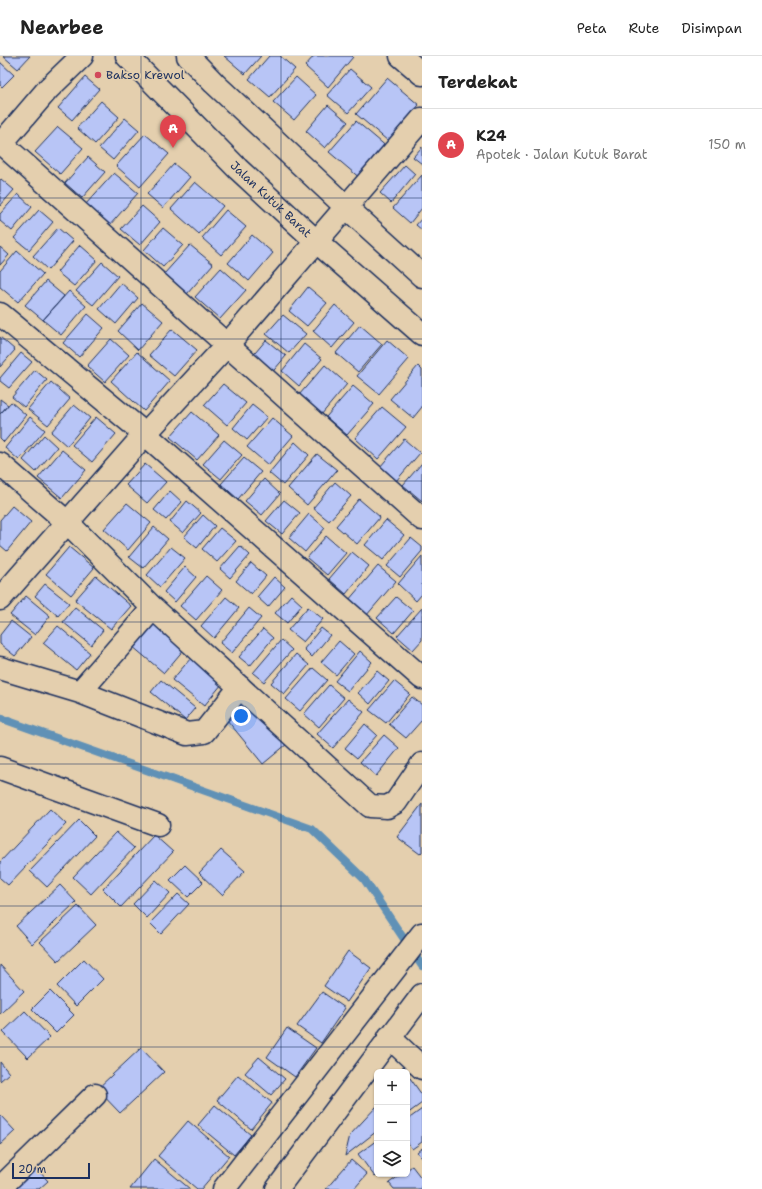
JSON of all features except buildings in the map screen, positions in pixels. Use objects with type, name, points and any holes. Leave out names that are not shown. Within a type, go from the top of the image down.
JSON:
[{"type":"street","points":[[82,56],[48,89],[1,145],[422,519]]},
{"type":"street","name":"Jalan Kutuk Barat","points":[[127,56],[238,168],[317,242],[422,334]]},
{"type":"street","points":[[188,56],[214,83],[422,276]]},
{"type":"street","points":[[401,56],[422,74]]},
{"type":"street","points":[[0,599],[145,434],[227,345],[422,119]]},
{"type":"street","points":[[0,314],[145,434],[422,678]]},
{"type":"street","points":[[0,464],[68,523],[153,608],[370,806],[387,807],[396,802],[422,764]]},
{"type":"street","points":[[80,692],[153,608]]},
{"type":"street","points":[[0,668],[80,692],[187,734],[204,732],[240,686]]},
{"type":"street","points":[[0,768],[158,825]]},
{"type":"street","points":[[224,1189],[422,934]]},
{"type":"street","points":[[277,1189],[417,1002]]},
{"type":"street","points":[[389,1038],[422,1068]]},
{"type":"street","points":[[0,1188],[95,1095]]},
{"type":"waterway","points":[[0,718],[312,829],[364,879],[422,966]]},
{"type":"place","name":"Bakso Krewol","points":[[98,75]]},
{"type":"place","name":"K24","points":[[173,148]]}]
